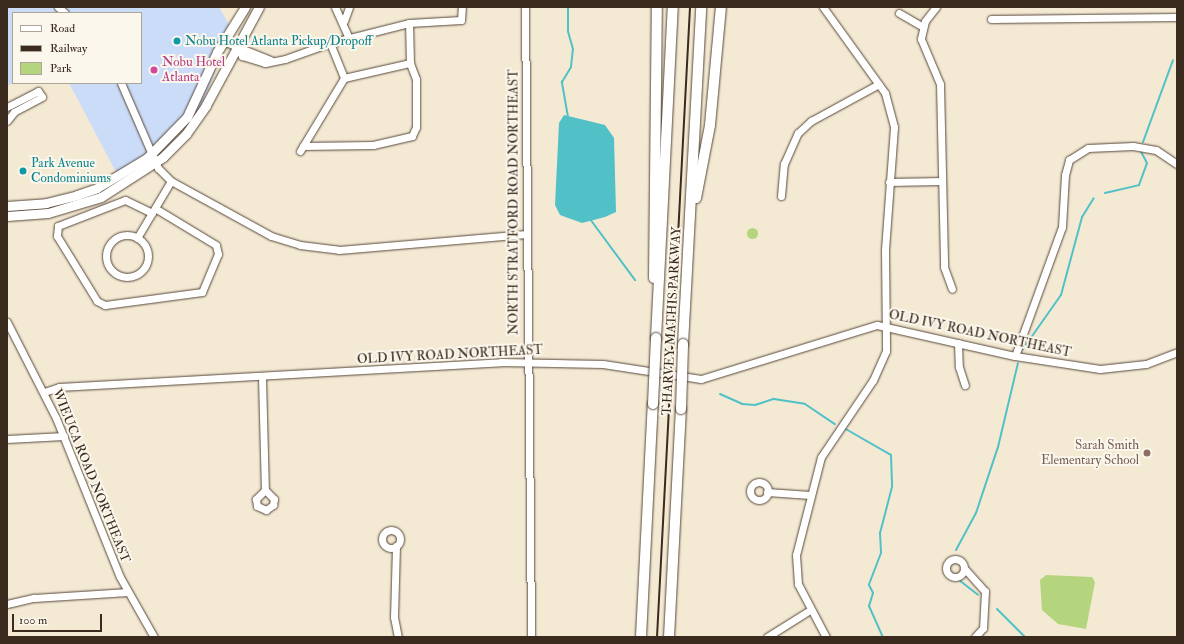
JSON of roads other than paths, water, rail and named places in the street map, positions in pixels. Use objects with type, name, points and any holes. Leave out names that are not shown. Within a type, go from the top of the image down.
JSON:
[{"type":"highway","points":[[656,338],[652,230],[657,7]]},
{"type":"highway","name":"T HARVEY MATHIS PARKWAY","points":[[641,637],[674,7]]},
{"type":"highway","name":"T HARVEY MATHIS PARKWAY","points":[[669,637],[701,7]]},
{"type":"highway","points":[[690,221],[710,125],[721,7]]},
{"type":"main road","points":[[7,206],[46,203],[97,188],[152,159],[187,116],[223,41],[244,7]]},
{"type":"main road","points":[[7,216],[48,213],[101,197],[152,159],[192,125],[237,49],[259,7]]},
{"type":"street","points":[[336,7],[344,21],[349,38]]},
{"type":"street","points":[[344,21],[349,7]]},
{"type":"street","points":[[223,41],[237,49],[242,56],[265,63],[270,60],[285,59],[330,43],[409,23],[461,20],[462,7]]},
{"type":"street","name":"NORTH STRATFORD ROAD NORTHEAST","points":[[525,7],[531,637]]},
{"type":"street","points":[[823,7],[879,84],[891,109],[894,128],[885,249],[888,326],[886,351],[878,372],[826,447],[810,495],[795,565],[798,584],[810,610],[826,637]]},
{"type":"street","points":[[936,7],[922,28],[923,49],[940,84],[944,267],[952,289]]},
{"type":"street","points":[[899,13],[922,28]]},
{"type":"street","points":[[991,19],[1177,17]]},
{"type":"street","points":[[409,23],[410,63],[416,79],[416,127],[412,136],[373,145],[302,148],[344,78],[410,63]]},
{"type":"street","points":[[330,43],[344,78]]},
{"type":"street","points":[[122,84],[152,159],[171,181],[257,230],[315,247],[363,249],[526,234]]},
{"type":"street","points":[[781,196],[785,158],[798,133],[811,121],[879,84]]},
{"type":"street","points":[[7,107],[38,91],[42,97],[14,112],[7,122]]},
{"type":"street","points":[[1015,356],[1062,227],[1065,175],[1070,160],[1088,148],[1133,146],[1156,150],[1177,164]]},
{"type":"street","points":[[137,238],[171,181]]},
{"type":"street","points":[[890,182],[942,182]]},
{"type":"street","points":[[125,200],[154,210],[216,245],[218,254],[202,292],[105,305],[97,301],[57,236],[58,226],[125,200]]},
{"type":"street","points":[[120,237],[137,238],[147,250],[146,265],[137,274],[118,275],[108,264],[110,245],[120,237]]},
{"type":"street","name":"WIEUCA ROAD NORTHEAST","points":[[7,322],[44,392],[64,436],[128,592],[154,637]]},
{"type":"street","name":"OLD IVY ROAD NORTHEAST","points":[[44,392],[58,387],[262,378],[528,361],[603,364],[701,379],[726,374],[868,327],[888,326],[1015,356],[1113,369],[1146,364],[1177,352]]},
{"type":"street","points":[[958,343],[959,368],[965,385]]},
{"type":"street","points":[[262,378],[265,490]]},
{"type":"street","points":[[7,439],[64,436]]},
{"type":"street","points":[[767,492],[810,495]]},
{"type":"street","points":[[396,546],[394,617],[398,637]]},
{"type":"street","points":[[964,568],[985,591],[983,628],[975,637]]},
{"type":"street","points":[[7,604],[34,598],[128,592]]},
{"type":"street","points":[[767,637],[810,610]]},
{"type":"water","points":[[564,115],[605,125],[614,138],[616,212],[605,217],[582,223],[560,215],[555,205],[559,123]]},
{"type":"waterway","points":[[568,7],[568,31],[573,49],[571,67],[562,82],[568,117]]},
{"type":"waterway","points":[[1143,142],[1173,60]]},
{"type":"waterway","points":[[1105,193],[1139,185],[1147,163],[1140,150]]},
{"type":"waterway","points":[[1023,349],[1061,295],[1082,217],[1094,198]]},
{"type":"waterway","points":[[590,219],[635,280]]},
{"type":"waterway","points":[[956,550],[976,513],[998,447],[1018,363]]},
{"type":"waterway","points":[[720,394],[742,404],[755,405],[774,399],[805,404],[835,424]]},
{"type":"waterway","points":[[844,428],[891,455],[892,487],[880,533],[881,553],[869,585],[873,593],[869,606],[883,637]]},
{"type":"waterway","points":[[959,580],[978,595]]},
{"type":"waterway","points":[[997,609],[1025,637]]},
{"type":"railway","points":[[657,637],[690,7]]},
{"type":"place","name":"Nobu Hotel Atlanta Pickup/Dropoff","points":[[177,41]]},
{"type":"place","name":"Nobu Hotel Atlanta","points":[[154,70]]},
{"type":"place","name":"Park Avenue Condominiums","points":[[23,171]]},
{"type":"place","name":"Sarah Smith Elementary School","points":[[1147,453]]}]
